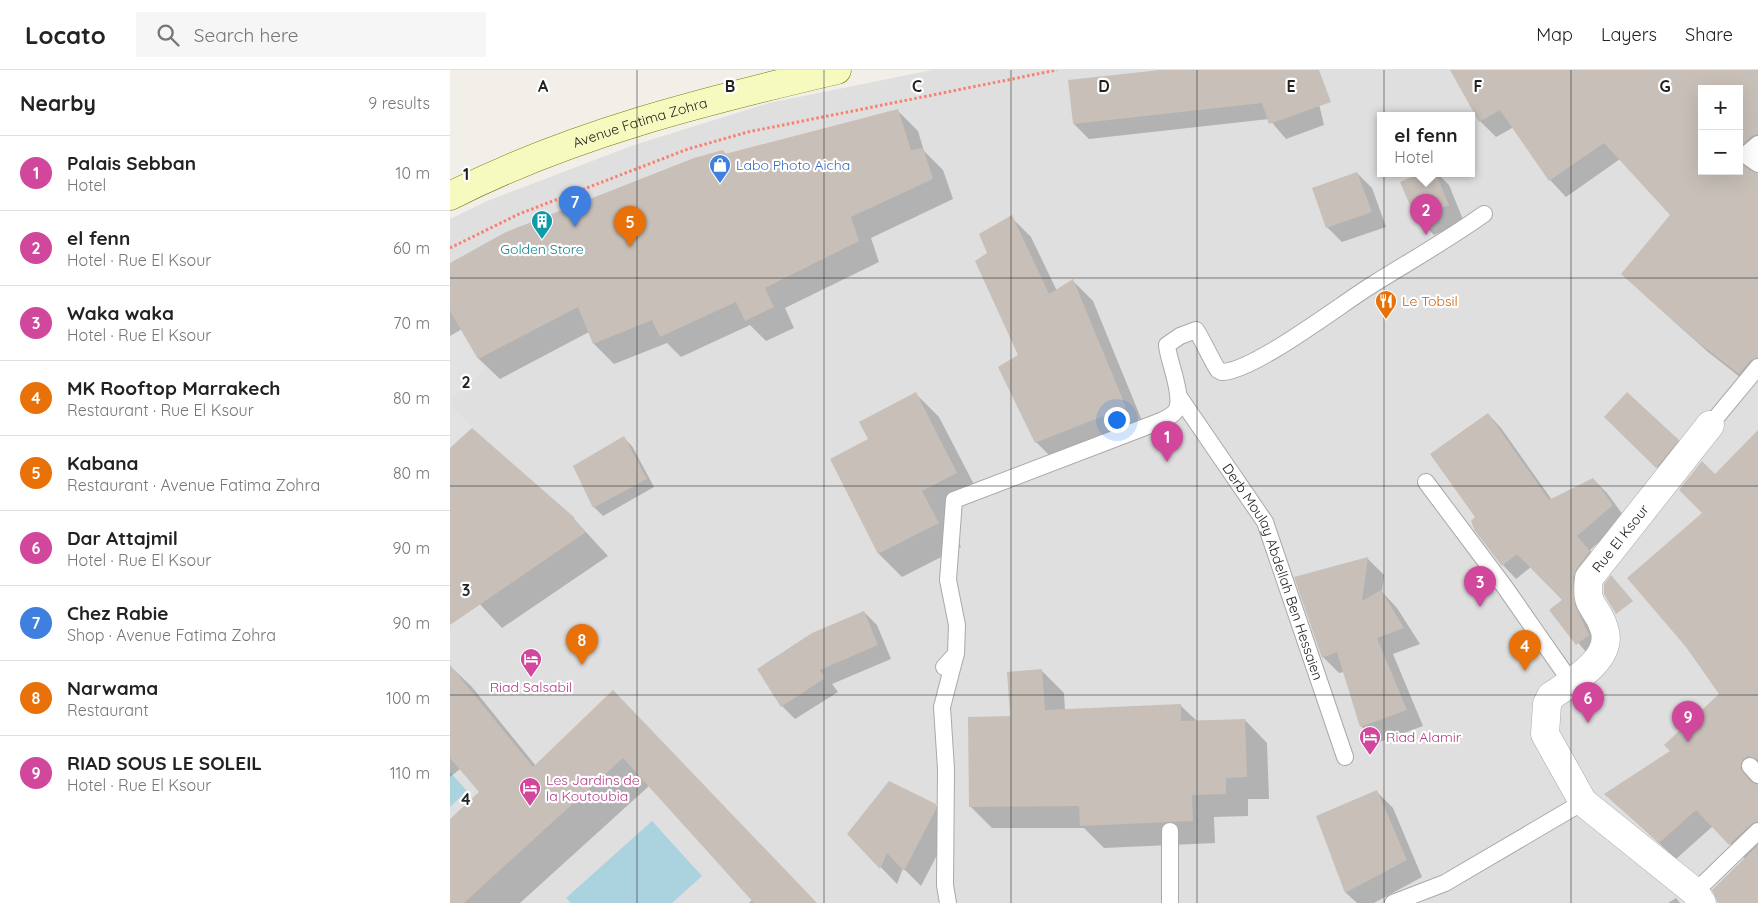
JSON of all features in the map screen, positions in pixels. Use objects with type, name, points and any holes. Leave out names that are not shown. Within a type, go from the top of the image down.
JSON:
[{"type":"street","name":"Avenue Fatima Zohra","points":[[450,196],[485,178],[641,119],[837,70]]},
{"type":"street","name":"Rue El Ksour","points":[[1698,898],[1583,802],[1544,734],[1547,704],[1551,696],[1571,682],[1596,660],[1606,642],[1604,627],[1587,598],[1589,578],[1710,425]]},
{"type":"lane","points":[[1758,144],[1745,155],[1758,164]]},
{"type":"lane","name":"Derb Moulay Abdellah Ben Hessaien","points":[[1345,757],[1264,522],[1180,398],[1167,346],[1180,336],[1196,330],[1218,370],[1222,372],[1250,364],[1375,283],[1443,243],[1484,214]]},
{"type":"lane","points":[[1710,425],[1758,366]]},
{"type":"lane","points":[[948,903],[946,885],[946,769],[942,707],[956,654],[957,625],[948,580],[954,500],[1161,422],[1175,413],[1180,398]]},
{"type":"lane","points":[[1426,482],[1504,586],[1571,682]]},
{"type":"lane","points":[[944,668],[956,654]]},
{"type":"lane","points":[[1392,903],[1445,883],[1583,802]]},
{"type":"lane","points":[[1170,831],[1170,903]]},
{"type":"lane","points":[[1698,898],[1758,831]]},
{"type":"path","points":[[450,248],[519,214],[688,149],[748,132],[1057,70]]},
{"type":"shaded area","points":[[932,70],[1758,70],[1758,903],[450,903],[450,219],[487,201],[634,145],[769,103]]},
{"type":"shaded area","points":[[450,311],[484,370],[450,401]]},
{"type":"shaded area","points":[[450,403],[472,428],[450,448]]},
{"type":"water","points":[[450,772],[467,791],[450,807]]},
{"type":"water","points":[[652,821],[702,876],[672,903],[571,903],[566,898]]},
{"type":"building","points":[[1160,70],[1319,70],[1331,102],[1269,124],[1262,103],[1073,124],[1068,80]]},
{"type":"building","points":[[1450,70],[1758,70],[1758,134],[1752,136],[1743,144],[1743,85],[1698,85],[1698,175],[1743,175],[1743,165],[1758,174],[1758,357],[1751,360],[1739,374],[1690,336],[1621,274],[1670,215],[1604,143],[1549,181],[1500,110],[1479,122]]},
{"type":"building","points":[[898,109],[911,150],[923,148],[933,179],[851,217],[859,241],[765,288],[774,307],[745,321],[736,302],[660,337],[652,320],[593,344],[578,307],[478,359],[450,311],[450,263],[506,232],[694,158],[723,150],[725,154]]},
{"type":"building","points":[[1357,172],[1372,212],[1326,228],[1312,188]]},
{"type":"building","points":[[1411,177],[1437,177],[1449,205],[1416,219],[1400,182]]},
{"type":"building","points":[[1012,215],[1049,294],[1073,279],[1126,407],[1035,443],[998,367],[1018,355],[975,261],[987,253],[979,234]]},
{"type":"building","points":[[916,392],[957,473],[922,491],[939,523],[878,554],[830,459],[868,439],[859,422]]},
{"type":"building","points":[[1627,392],[1679,440],[1656,468],[1604,417]]},
{"type":"building","points":[[1488,413],[1549,500],[1593,478],[1613,505],[1577,536],[1590,551],[1577,568],[1573,577],[1575,605],[1589,635],[1576,645],[1549,610],[1562,600],[1517,554],[1502,566],[1475,531],[1471,521],[1475,517],[1430,454]]},
{"type":"building","points":[[472,428],[575,518],[573,519],[586,532],[450,625],[450,448]]},
{"type":"building","points":[[1758,430],[1758,760],[1748,756],[1743,759],[1740,768],[1751,782],[1758,785],[1758,821],[1751,824],[1729,845],[1696,810],[1659,843],[1604,794],[1670,751],[1664,745],[1719,694],[1686,647],[1627,578],[1702,513],[1679,490],[1702,461],[1715,474]]},
{"type":"building","points":[[624,436],[647,479],[593,508],[573,466]]},
{"type":"building","points":[[1368,557],[1362,601],[1381,590],[1404,628],[1377,638],[1407,710],[1360,727],[1337,652],[1322,658],[1294,577]]},
{"type":"building","points":[[1611,575],[1633,601],[1616,614],[1604,594],[1604,584]]},
{"type":"building","points":[[864,611],[878,645],[820,670],[825,678],[781,707],[757,669],[812,633]]},
{"type":"building","name":"Les Jardins de la Koutoubia","points":[[450,665],[533,767],[613,690],[817,903],[754,903],[623,758],[464,903],[450,903],[450,819],[479,792],[450,758]]},
{"type":"building","points":[[1042,669],[1045,710],[1181,704],[1181,721],[1245,719],[1247,777],[1226,778],[1226,794],[1192,795],[1193,821],[1080,826],[1079,806],[969,807],[968,717],[1010,716],[1007,672]]},
{"type":"building","points":[[889,781],[936,804],[936,809],[904,871],[887,853],[880,869],[847,834]]},
{"type":"building","points":[[1377,790],[1407,860],[1345,893],[1316,816]]},
{"type":"building","points":[[1758,845],[1758,903],[1718,903],[1712,890]]},
{"type":"place","name":"Labo Photo Aicha","points":[[720,184]]},
{"type":"place","name":"Chez Rabie","points":[[575,227]]},
{"type":"place","name":"el fenn","points":[[1426,235]]},
{"type":"place","name":"Golden Store","points":[[542,240]]},
{"type":"place","name":"Kabana","points":[[630,247]]},
{"type":"place","name":"Le Tobsil","points":[[1386,320]]},
{"type":"place","name":"Palais Sebban","points":[[1167,462]]},
{"type":"place","name":"Waka waka","points":[[1480,607]]},
{"type":"place","name":"Narwama","points":[[582,665]]},
{"type":"place","name":"MK Rooftop Marrakech","points":[[1525,671]]},
{"type":"place","name":"Riad Salsabil","points":[[531,678]]},
{"type":"place","name":"Dar Attajmil","points":[[1588,723]]},
{"type":"place","name":"RIAD SOUS LE SOLEIL","points":[[1688,742]]},
{"type":"place","name":"Riad Alamir","points":[[1370,756]]},
{"type":"place","name":"Les Jardins de la Koutoubia","points":[[530,807]]}]
